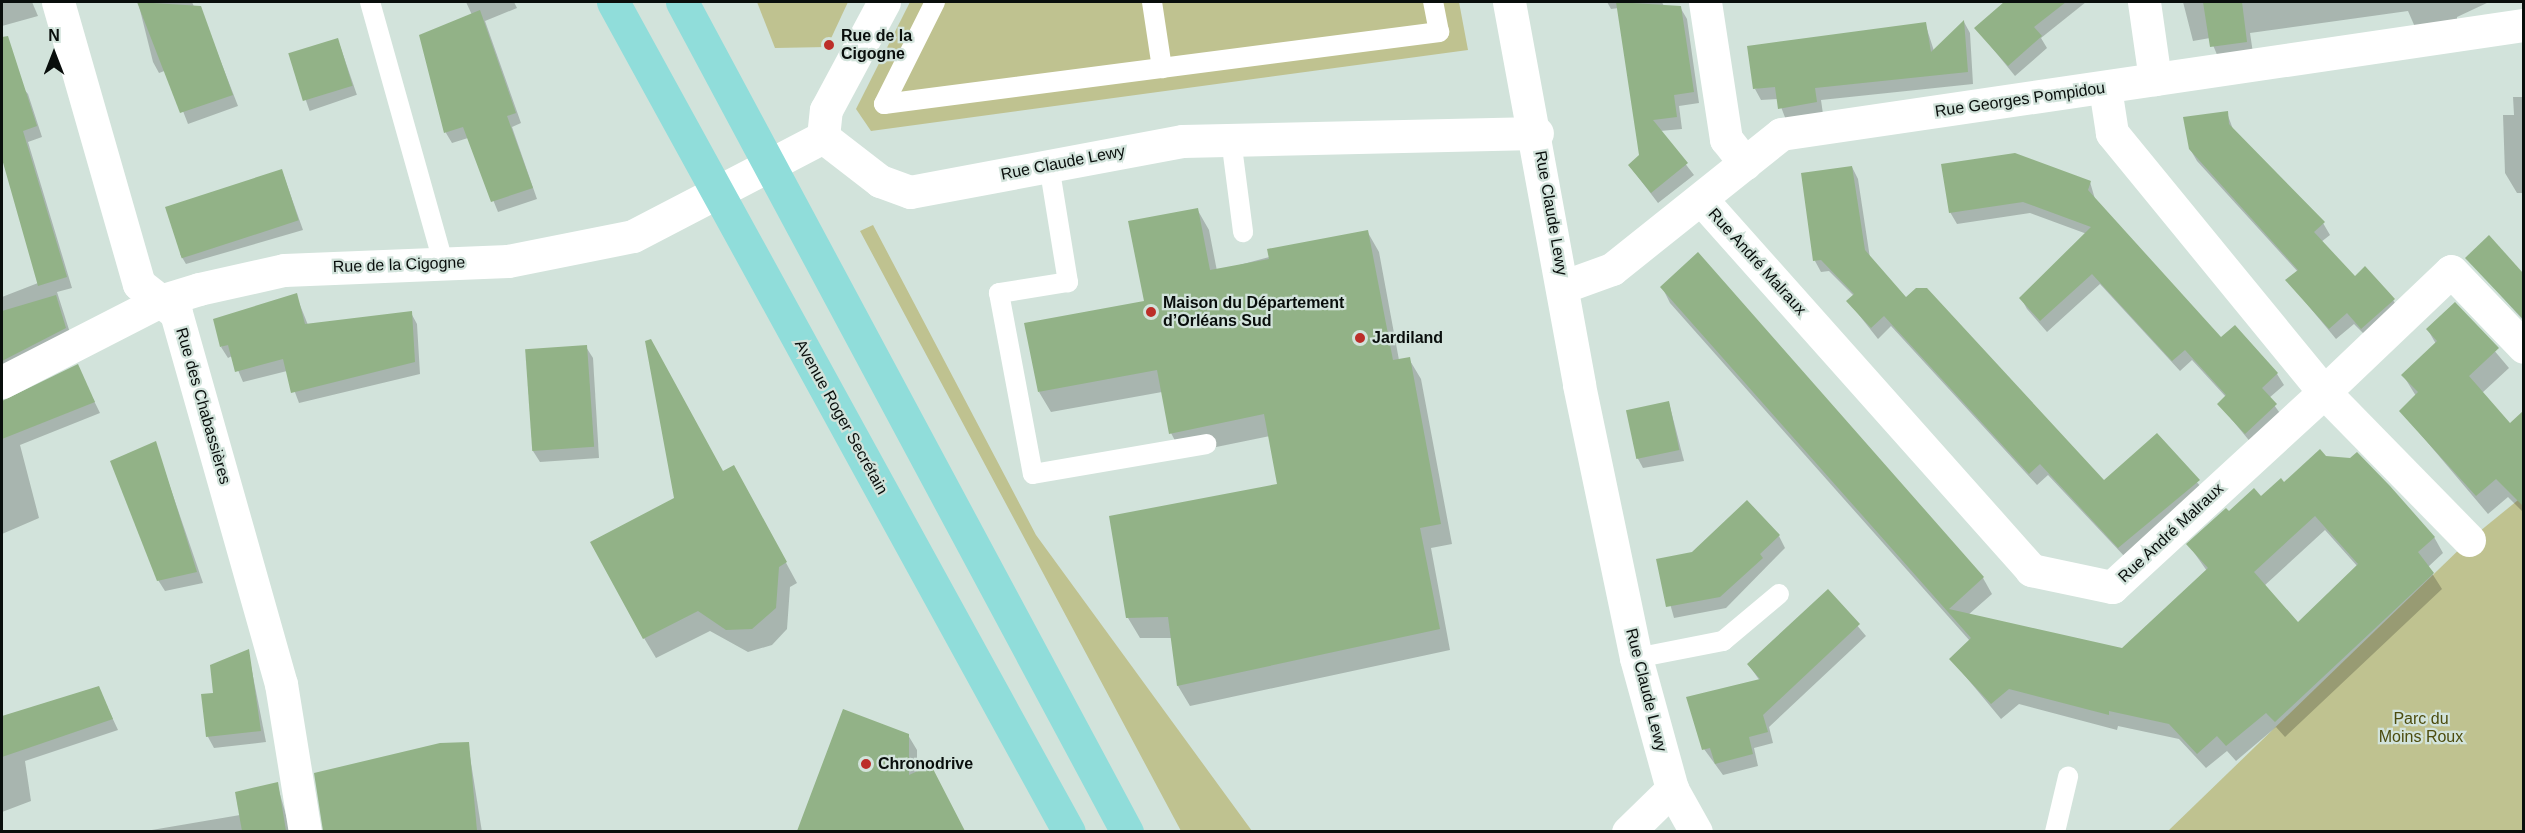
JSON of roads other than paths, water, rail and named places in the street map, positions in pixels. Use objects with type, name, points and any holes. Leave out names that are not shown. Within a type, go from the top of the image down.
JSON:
[{"type":"main road","name":"Avenue Roger Secrétain","points":[[613,2],[1069,831]]},
{"type":"main road","points":[[682,2],[1127,831]]},
{"type":"street","name":"Rue des Chabassières","points":[[58,2],[139,284],[176,313],[262,609],[281,684],[305,831]]},
{"type":"street","points":[[823,137],[826,110],[884,2]]},
{"type":"street","points":[[1509,2],[1537,133]]},
{"type":"street","points":[[1705,2],[1726,140],[1745,163]]},
{"type":"street","points":[[2144,2],[2155,79]]},
{"type":"street","name":"Rue Georges Pompidou","points":[[1565,286],[1611,269],[1781,134],[2523,25]]},
{"type":"street","points":[[2105,88],[2112,133],[2324,392],[2469,540]]},
{"type":"street","name":"Rue Claude Lewy","points":[[823,137],[880,182],[910,192],[1182,141],[1537,133],[1565,286],[1579,385],[1636,658],[1672,789],[1696,831]]},
{"type":"street","name":"Rue de la Cigogne","points":[[2,382],[160,301],[284,270],[508,261],[633,236],[823,137]]},
{"type":"street","name":"Rue André Malraux","points":[[1701,199],[2031,570],[2112,587],[2324,392]]},
{"type":"street","points":[[2324,392],[2451,271],[2523,346]]},
{"type":"street","points":[[1628,831],[1672,789]]},
{"type":"lane","points":[[370,2],[444,262]]},
{"type":"lane","points":[[935,2],[884,104],[1439,32],[1433,2]]},
{"type":"lane","points":[[1152,2],[1162,68]]},
{"type":"lane","points":[[1231,140],[1243,232]]},
{"type":"lane","points":[[1049,165],[1068,282],[999,293],[1033,474],[1206,444]]},
{"type":"lane","points":[[1636,658],[1723,641],[1779,594]]},
{"type":"lane","points":[[2055,831],[2068,777]]},
{"type":"place","name":"Rue de la Cigogne","points":[[829,45]]},
{"type":"place","name":"Maison du Département d’Orléans Sud","points":[[1151,312]]},
{"type":"place","name":"Jardiland","points":[[1360,338]]},
{"type":"place","name":"Chronodrive","points":[[866,764]]},
{"type":"park label","name":"Parc du Moins Roux","points":[[2421,728]]}]
